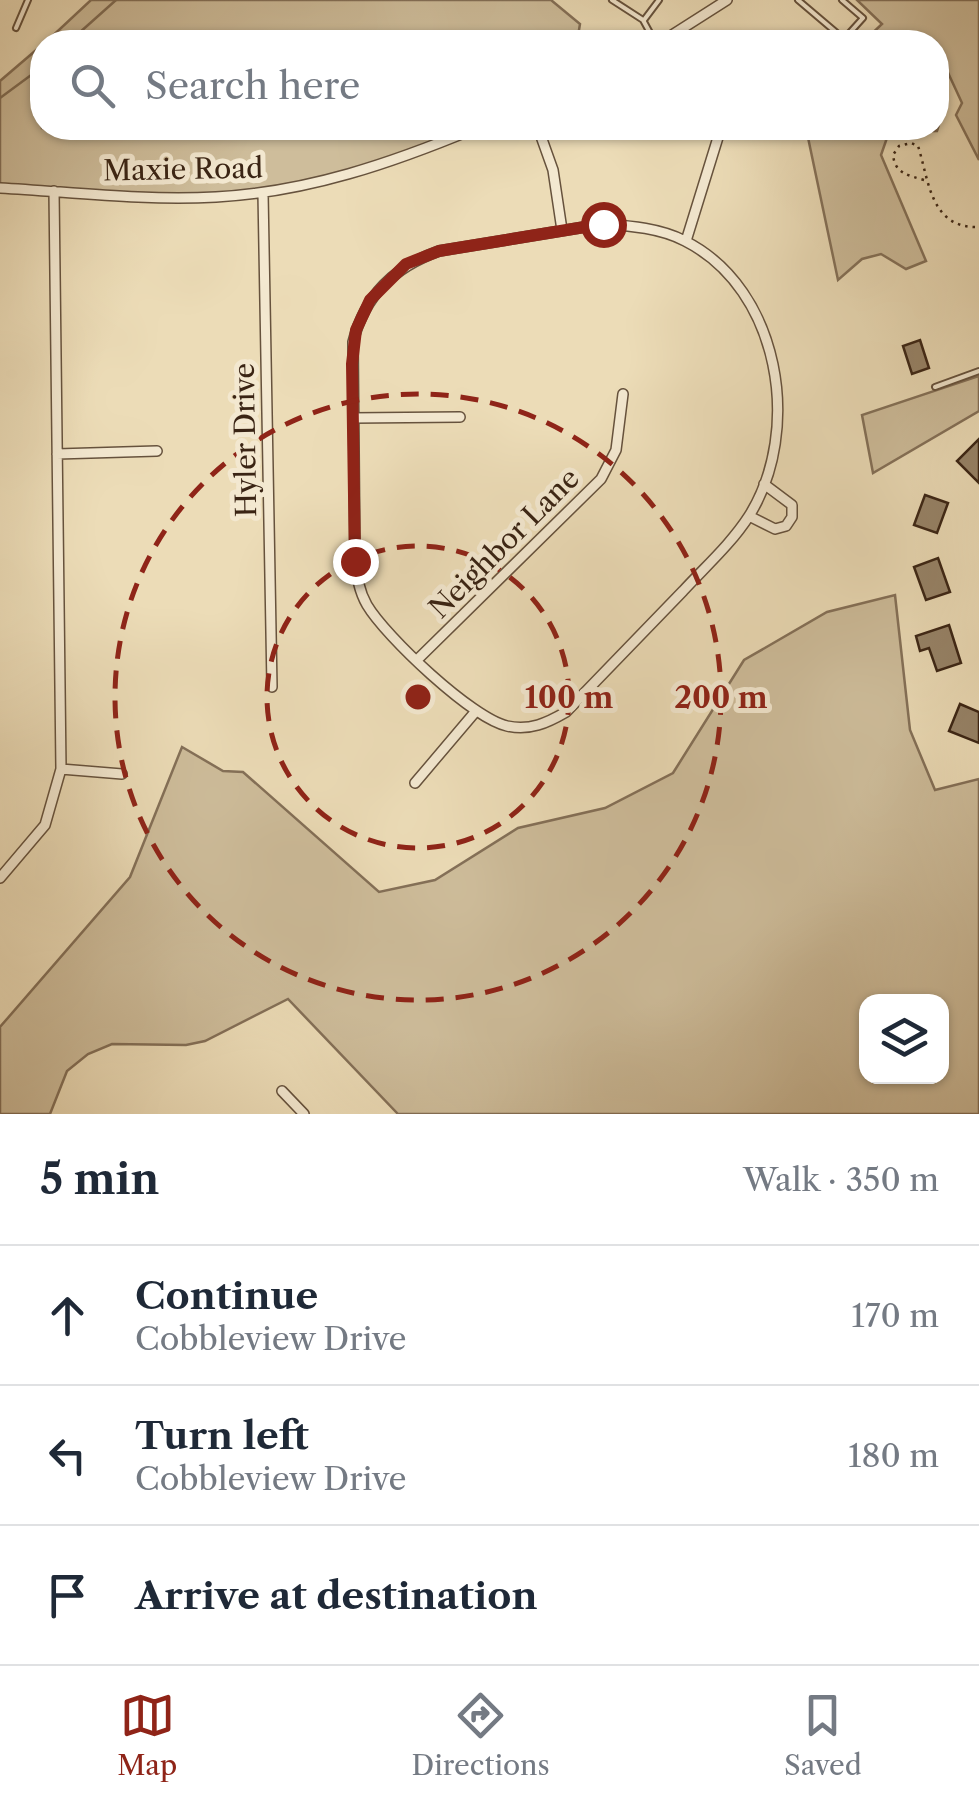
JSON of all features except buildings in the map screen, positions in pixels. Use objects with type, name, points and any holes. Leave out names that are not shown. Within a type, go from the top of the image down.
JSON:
[{"type":"street","points":[[678,30],[727,0]]},
{"type":"street","name":"Maxie Road","points":[[0,188],[186,198],[263,192],[346,176],[444,140]]},
{"type":"street","points":[[542,140],[553,170],[562,230]]},
{"type":"street","points":[[686,241],[718,140]]},
{"type":"street","points":[[0,878],[45,825],[61,769],[54,191]]},
{"type":"street","name":"Hyler Drive","points":[[263,192],[272,687]]},
{"type":"street","points":[[634,226],[686,241],[737,286],[764,330],[777,398],[774,444],[764,484],[749,516],[723,549],[566,712],[546,723],[521,728],[496,723],[476,711],[374,615],[358,582],[352,418],[356,330],[370,300],[388,278],[406,264],[439,251],[562,230],[634,226]]},
{"type":"street","name":"Neighbor Lane","points":[[418,659],[601,479],[619,438],[623,394]]},
{"type":"street","points":[[352,418],[460,417]]},
{"type":"street","points":[[57,454],[157,451]]},
{"type":"street","points":[[749,516],[775,529],[786,526],[792,517],[792,505],[764,484]]},
{"type":"street","points":[[415,783],[476,711]]},
{"type":"street","points":[[61,769],[122,774]]},
{"type":"street","points":[[282,1091],[304,1114]]},
{"type":"lane","points":[[16,28],[28,0]]},
{"type":"lane","points":[[612,0],[644,20],[650,30]]},
{"type":"lane","points":[[644,20],[659,0]]},
{"type":"lane","points":[[798,0],[833,30]]},
{"type":"lane","points":[[842,0],[863,18],[852,30]]},
{"type":"lane","points":[[935,387],[979,372]]},
{"type":"path","points":[[924,180],[903,174],[894,166],[892,155],[899,146],[918,146],[931,199],[948,218],[979,227]]},
{"type":"shaded area","points":[[91,0],[551,0],[580,24],[579,30],[59,30]]},
{"type":"shaded area","points":[[857,0],[979,0],[979,160],[956,115],[962,103],[949,75],[949,30],[876,30],[882,24]]},
{"type":"shaded area","points":[[30,55],[30,140],[444,140],[347,176],[218,197],[0,188],[0,81]]},
{"type":"shaded area","points":[[809,140],[886,140],[881,155],[926,261],[906,269],[881,254],[862,259],[838,280]]},
{"type":"shaded area","points":[[979,376],[979,411],[873,473],[862,415]]},
{"type":"shaded area","points":[[895,595],[910,730],[935,790],[979,779],[979,1114],[398,1114],[288,999],[205,1041],[186,1045],[112,1044],[88,1054],[67,1071],[50,1114],[0,1114],[0,1027],[130,877],[182,747],[223,771],[243,772],[379,892],[435,880],[518,828],[605,808],[673,773],[744,660],[827,612]]},
{"type":"waterway","points":[[82,30],[116,0]]},
{"type":"waterway","points":[[0,98],[30,76]]},
{"type":"route","points":[[355,561],[353,342],[370,300],[406,264],[439,251],[603,224]]}]
